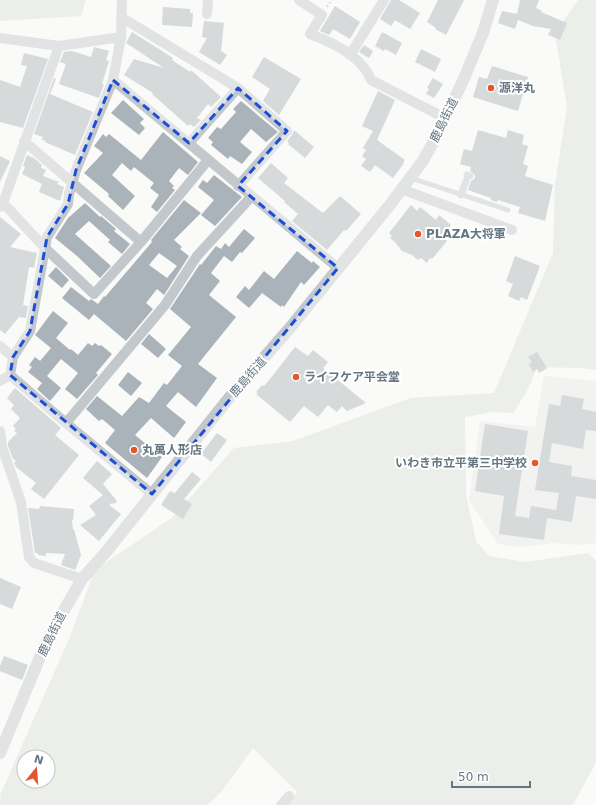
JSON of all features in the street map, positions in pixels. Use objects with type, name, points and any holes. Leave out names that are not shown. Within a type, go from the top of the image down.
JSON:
[{"type":"street","points":[[10,375],[12,356],[30,331],[47,237],[68,204],[73,182],[113,80],[121,37],[122,0]]},
{"type":"street","points":[[207,14],[208,0]]},
{"type":"street","points":[[299,0],[322,15],[310,34],[332,43],[350,55],[360,64],[371,80],[445,118]]},
{"type":"street","points":[[350,55],[384,0]]},
{"type":"street","name":"鹿島街道","points":[[0,753],[47,640],[82,579],[106,552],[224,404],[289,329],[410,178],[433,143],[462,83],[483,33],[492,0]]},
{"type":"street","points":[[121,17],[238,88],[287,131],[238,186]]},
{"type":"street","points":[[0,38],[59,46],[121,37]]},
{"type":"street","points":[[59,46],[2,205],[94,294],[141,242],[208,160]]},
{"type":"street","points":[[113,80],[338,268]]},
{"type":"street","points":[[189,143],[238,88]]},
{"type":"street","points":[[24,141],[141,242]]},
{"type":"street","points":[[461,195],[468,177]]},
{"type":"street","points":[[401,189],[512,230]]},
{"type":"street","points":[[66,423],[165,305],[197,256],[252,196]]},
{"type":"street","points":[[0,346],[12,356]]},
{"type":"street","points":[[10,375],[152,494]]},
{"type":"street","points":[[0,381],[10,375]]},
{"type":"street","points":[[0,431],[2,446],[21,502],[29,557],[34,563],[82,579]]},
{"type":"street","points":[[281,805],[289,796]]},
{"type":"lane","points":[[410,178],[508,210]]},
{"type":"highlighted area","points":[[113,80],[189,143],[238,88],[287,131],[238,186],[338,268],[152,494],[10,375],[13,357],[30,331],[47,237],[68,204],[76,170]]},
{"type":"shaded area","points":[[0,0],[86,0],[81,16],[0,21]]},
{"type":"shaded area","points":[[578,0],[596,0],[596,370],[581,368],[537,367],[528,389],[513,413],[492,412],[465,417],[466,495],[476,541],[489,556],[525,562],[588,553],[596,561],[596,762],[573,805],[287,805],[297,792],[253,748],[221,792],[207,805],[0,805],[1,793],[16,759],[16,789],[56,789],[56,749],[20,749],[69,639],[95,570],[173,517],[234,448],[293,441],[411,398],[494,393],[553,253],[555,185],[567,107],[555,33]]},
{"type":"shaded area","name":"いわき市立平第三中学校","points":[[544,376],[596,381],[596,543],[579,545],[555,543],[520,547],[498,544],[469,500],[480,421],[535,427]]},
{"type":"building","points":[[391,0],[399,0],[420,13],[410,29],[395,20],[391,26],[380,19]]},
{"type":"building","points":[[438,0],[464,0],[446,35],[435,29],[436,28],[427,22]]},
{"type":"building","points":[[520,0],[539,0],[536,8],[542,11],[541,12],[567,23],[560,40],[548,35],[551,29],[533,26],[518,20],[515,29],[498,23],[502,11],[517,14]]},
{"type":"building","points":[[335,6],[360,22],[350,39],[333,29],[329,35],[320,31]]},
{"type":"building","points":[[163,7],[190,9],[190,13],[193,13],[192,27],[162,25]]},
{"type":"building","points":[[204,21],[224,23],[221,51],[227,55],[220,65],[199,52],[207,38],[202,37]]},
{"type":"building","points":[[132,32],[173,58],[172,60],[190,72],[191,70],[221,97],[211,107],[208,104],[197,118],[201,120],[194,127],[190,124],[188,126],[152,94],[153,93],[124,75],[134,59],[164,68],[126,43]]},
{"type":"building","points":[[382,32],[402,43],[396,55],[375,46]]},
{"type":"building","points":[[364,45],[373,51],[369,58],[359,52]]},
{"type":"building","points":[[94,47],[109,51],[106,60],[109,61],[99,98],[59,84],[66,64],[60,62],[64,52],[72,51],[91,57]]},
{"type":"building","points":[[421,49],[441,59],[435,72],[415,62]]},
{"type":"building","points":[[24,53],[48,59],[23,128],[0,122],[0,80],[20,87],[27,66],[21,65]]},
{"type":"building","points":[[264,57],[301,79],[279,115],[263,101],[270,89],[252,77]]},
{"type":"building","points":[[492,66],[528,77],[518,111],[473,97],[479,77],[487,79]]},
{"type":"building","points":[[54,78],[56,79],[50,94],[93,112],[75,155],[45,142],[46,141],[42,140],[43,137],[34,134]]},
{"type":"building","points":[[433,78],[443,84],[434,98],[426,94],[429,89],[427,88]]},
{"type":"building","points":[[378,91],[395,100],[377,140],[405,160],[393,178],[375,165],[370,172],[361,166],[366,159],[362,156],[366,150],[363,148],[373,131],[362,126]]},
{"type":"building","points":[[123,100],[144,119],[140,123],[145,128],[139,135],[111,113]]},
{"type":"building","points":[[241,101],[278,132],[266,142],[251,129],[240,142],[252,152],[242,164],[230,156],[228,159],[211,145],[213,142],[208,138],[217,127],[221,129],[236,112],[233,109]]},
{"type":"building","points":[[294,130],[314,147],[305,158],[288,144],[289,143],[287,141]]},
{"type":"building","points":[[478,130],[506,138],[508,130],[524,135],[522,144],[528,146],[523,164],[528,166],[525,176],[553,185],[545,221],[518,213],[520,207],[498,200],[497,202],[491,200],[491,198],[468,190],[471,181],[475,178],[475,175],[470,171],[471,167],[460,164],[464,149],[472,151]]},
{"type":"building","points":[[163,132],[198,162],[188,175],[179,168],[169,181],[174,186],[172,188],[175,190],[157,212],[151,207],[159,195],[150,188],[154,183],[134,167],[131,171],[122,163],[112,175],[135,196],[123,210],[108,196],[109,194],[84,173],[103,153],[94,146],[103,134],[106,137],[109,134],[141,160]]},
{"type":"building","points":[[27,155],[34,158],[42,165],[41,168],[46,170],[43,176],[59,182],[57,184],[64,187],[60,201],[39,192],[42,184],[22,174]]},
{"type":"building","points":[[0,156],[10,161],[0,182]]},
{"type":"building","points":[[271,163],[288,178],[284,183],[323,213],[340,196],[361,214],[346,231],[344,230],[327,250],[292,221],[298,214],[258,178]]},
{"type":"building","points":[[214,175],[242,197],[215,226],[201,215],[214,200],[198,187],[203,180],[207,183]]},
{"type":"building","points":[[184,200],[201,213],[174,240],[182,247],[180,249],[189,256],[164,295],[157,289],[146,303],[153,309],[126,341],[94,314],[89,320],[62,298],[71,287],[89,301],[91,299],[98,304],[152,242],[151,240]],"holes":[[[159,253],[177,266],[167,278],[149,265]]]},
{"type":"building","points":[[85,203],[116,229],[114,231],[130,244],[122,254],[108,242],[110,240],[89,221],[75,234],[111,266],[100,278],[55,238],[68,218]]},
{"type":"building","name":"PLAZA大将軍","points":[[411,205],[417,211],[420,207],[436,220],[439,215],[451,225],[444,238],[447,241],[427,263],[421,258],[418,260],[412,255],[402,251],[390,238],[392,236],[389,233]]},
{"type":"building","points":[[0,217],[21,234],[10,247],[37,253],[34,268],[29,267],[23,305],[28,306],[26,318],[19,317],[5,334],[0,330]]},
{"type":"building","points":[[244,229],[255,238],[232,262],[224,256],[211,273],[220,281],[209,295],[236,317],[198,364],[217,378],[196,407],[178,392],[166,406],[186,422],[174,438],[151,418],[135,435],[162,457],[147,478],[105,443],[115,430],[102,419],[99,421],[86,409],[97,396],[122,416],[139,397],[149,403],[164,383],[167,385],[182,366],[168,355],[191,327],[170,309],[200,264],[201,265],[216,246],[221,249],[225,243],[229,247]]},
{"type":"building","points":[[297,251],[312,263],[313,261],[320,267],[304,285],[301,282],[284,307],[282,305],[281,307],[262,293],[249,308],[236,297],[245,286],[249,290],[264,271],[274,279]]},
{"type":"building","points":[[515,256],[540,266],[527,300],[521,297],[519,301],[508,296],[513,284],[506,281]]},
{"type":"building","points":[[56,267],[69,280],[62,288],[48,276]]},
{"type":"building","points":[[53,311],[68,323],[56,338],[70,350],[71,349],[78,355],[88,343],[92,346],[95,343],[99,346],[101,345],[112,354],[96,373],[98,375],[77,399],[65,389],[78,373],[61,359],[47,376],[61,388],[50,401],[37,389],[42,383],[28,372],[32,367],[29,365],[35,357],[40,361],[51,348],[35,335]]},
{"type":"building","points":[[149,334],[166,349],[158,358],[141,344]]},
{"type":"building","points":[[295,347],[308,356],[313,350],[328,362],[323,368],[366,403],[347,411],[342,406],[337,412],[328,405],[318,417],[304,406],[290,422],[256,394],[258,393],[256,392],[262,385],[264,386]]},
{"type":"building","points":[[537,352],[547,368],[539,373],[537,369],[533,372],[529,364],[532,362],[528,357]]},
{"type":"building","points":[[128,372],[142,383],[131,396],[118,385]]},
{"type":"building","points":[[15,388],[61,428],[55,435],[79,455],[44,499],[31,489],[36,483],[16,467],[14,463],[16,461],[13,459],[8,446],[8,442],[17,433],[14,431],[16,429],[13,426],[20,418],[11,409],[14,405],[7,398]]},
{"type":"building","points":[[562,395],[584,399],[582,409],[596,412],[596,431],[586,430],[583,449],[552,443],[549,462],[572,466],[571,476],[596,480],[596,499],[576,496],[572,522],[547,518],[544,540],[499,534],[504,496],[475,491],[485,424],[528,431],[515,516],[529,518],[531,506],[556,510],[559,493],[535,490],[549,404],[560,406]]},
{"type":"building","points":[[217,433],[227,440],[211,462],[201,454]]},
{"type":"building","points":[[97,461],[112,474],[103,484],[117,501],[114,504],[112,503],[109,505],[121,514],[99,541],[80,525],[96,515],[89,506],[103,495],[83,478]]},
{"type":"building","points":[[192,472],[201,479],[184,499],[192,504],[183,519],[161,505],[170,491],[175,493]]},
{"type":"building","points":[[40,506],[74,509],[72,520],[73,530],[74,529],[81,555],[75,570],[61,565],[65,554],[46,553],[46,556],[35,553],[28,508],[39,509]]},
{"type":"building","points":[[0,578],[21,587],[12,609],[0,604]]},
{"type":"building","points":[[4,656],[28,665],[22,680],[0,671],[0,666]]},
{"type":"place","name":"源洋丸","points":[[491,88]]},
{"type":"place","name":"PLAZA大将軍","points":[[418,234]]},
{"type":"place","name":"ライフケア平会堂","points":[[296,377]]},
{"type":"place","name":"丸萬人形店","points":[[134,450]]},
{"type":"place","name":"いわき市立平第三中学校","points":[[535,463]]}]
